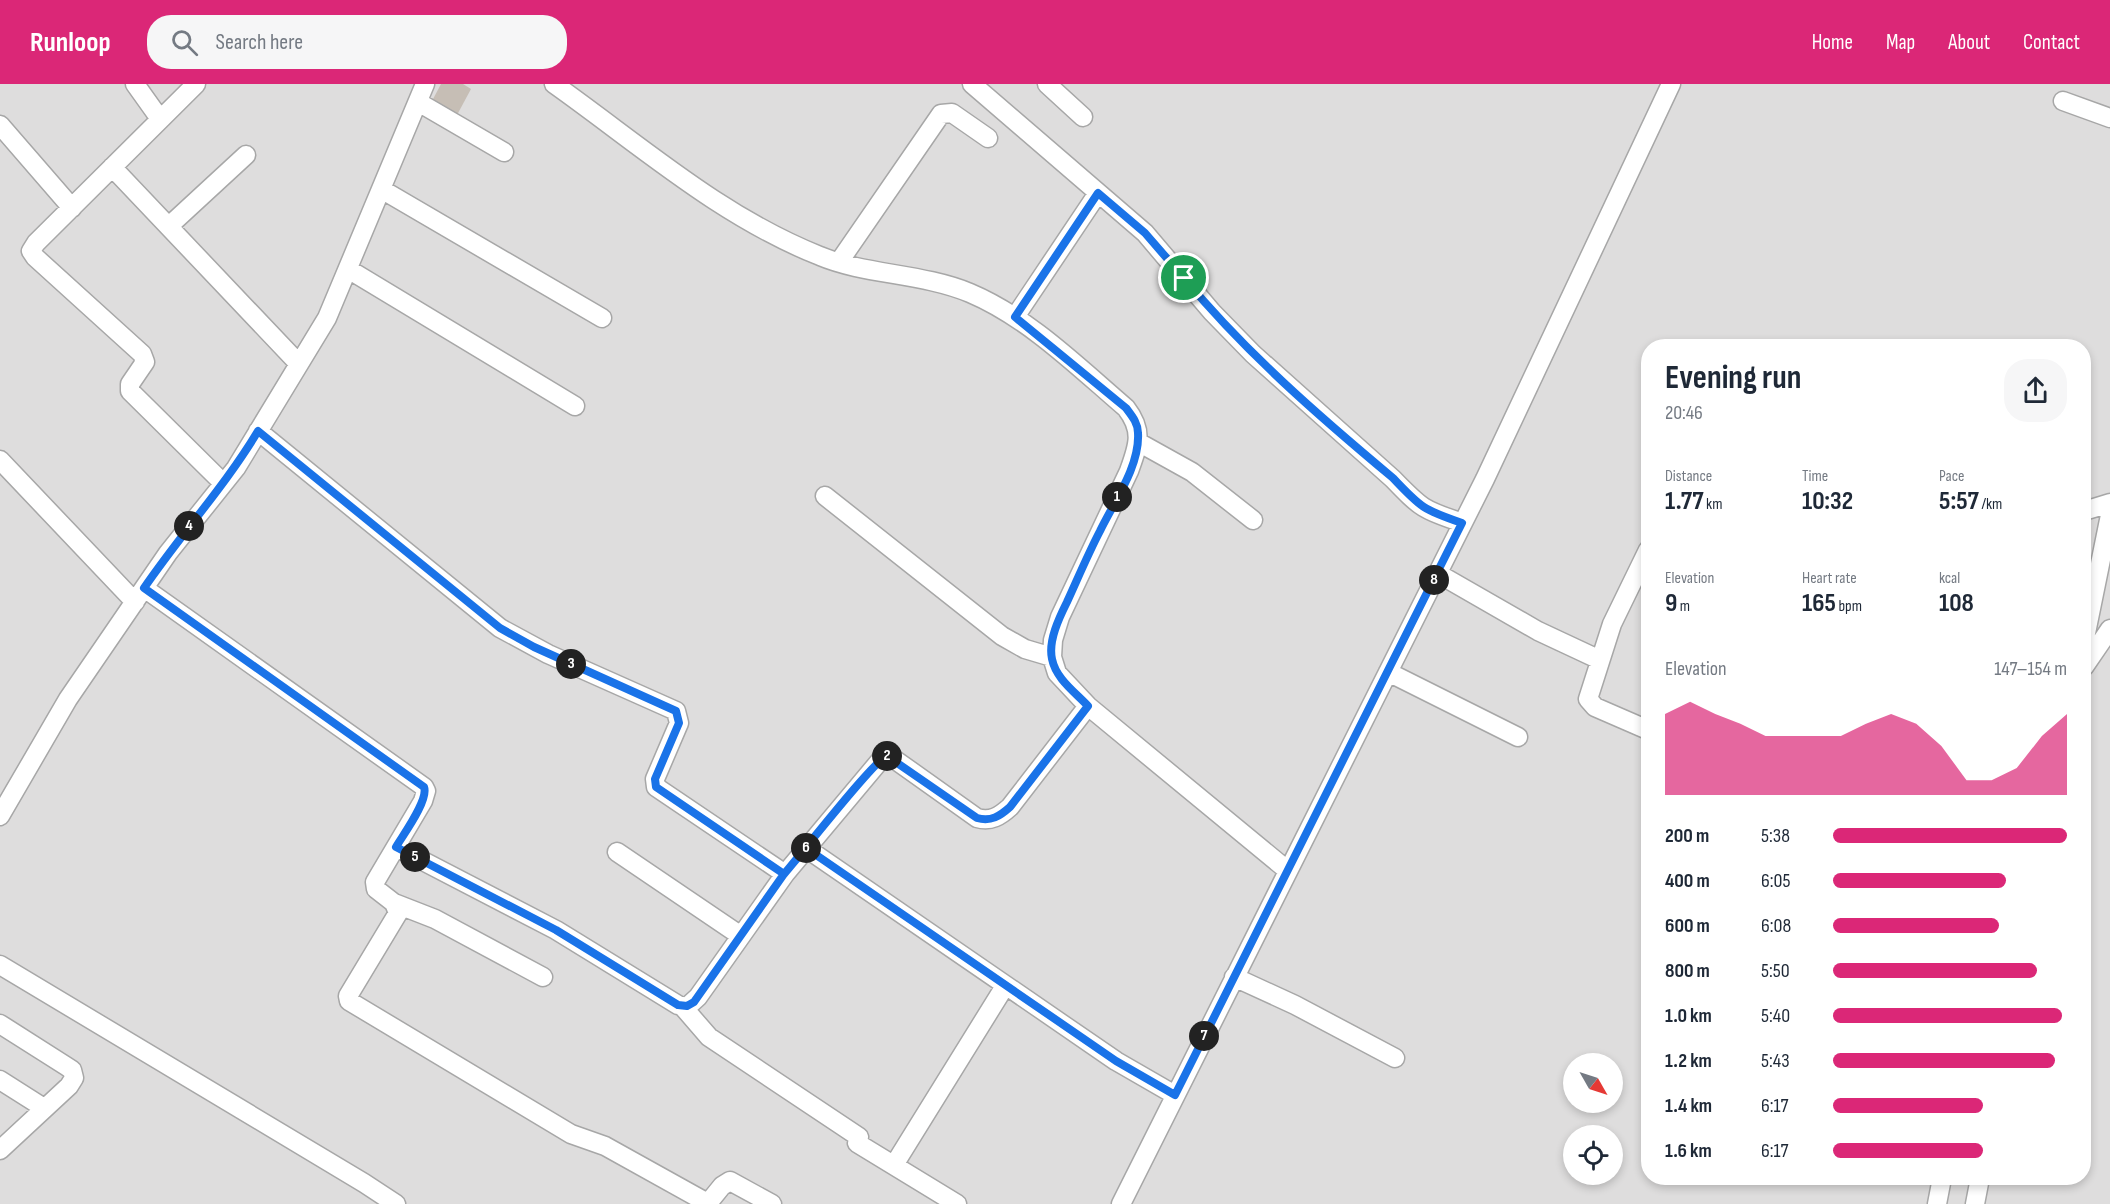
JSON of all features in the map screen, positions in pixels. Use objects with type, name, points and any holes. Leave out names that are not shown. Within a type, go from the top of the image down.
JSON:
[{"type":"street","points":[[135,84],[160,119]]},
{"type":"street","points":[[196,84],[33,247],[32,254],[142,354],[145,362],[130,384],[130,391],[223,483]]},
{"type":"street","points":[[0,816],[68,699],[168,553],[236,468],[327,318],[425,84]]},
{"type":"street","points":[[554,84],[625,134],[692,186],[748,222],[821,257],[915,277],[969,293],[1015,317],[1126,408],[1134,418],[1138,431],[1137,442],[1129,471],[1060,617],[1053,640],[1052,657],[1057,673],[1088,706],[1287,870]]},
{"type":"street","points":[[972,84],[1145,233],[1212,312],[1253,354],[1393,478],[1410,499],[1426,510],[1462,523]]},
{"type":"street","points":[[1047,84],[1083,117]]},
{"type":"street","points":[[1121,1204],[1462,523],[1671,84]]},
{"type":"street","points":[[2063,101],[2110,118]]},
{"type":"street","points":[[417,102],[504,152]]},
{"type":"street","points":[[839,262],[941,114],[952,113],[988,138]]},
{"type":"street","points":[[0,125],[72,208]]},
{"type":"street","points":[[169,226],[246,155]]},
{"type":"street","points":[[112,167],[299,364]]},
{"type":"street","points":[[381,189],[602,318]]},
{"type":"street","points":[[1015,317],[1098,193]]},
{"type":"street","points":[[348,269],[575,406]]},
{"type":"street","points":[[258,431],[500,628],[534,647],[676,711],[679,723],[655,779],[656,787],[784,874]]},
{"type":"street","points":[[1137,442],[1192,472],[1254,520]]},
{"type":"street","points":[[0,460],[139,595],[424,787],[426,791],[423,801],[375,885],[394,903],[398,910],[396,917],[347,1000],[571,1134],[605,1146],[704,1201],[709,1202],[722,1186],[730,1181],[772,1204]]},
{"type":"street","points":[[825,496],[1002,636],[1025,649],[1052,657]]},
{"type":"street","points":[[2091,509],[2110,503]]},
{"type":"street","points":[[2091,609],[2110,515]]},
{"type":"street","points":[[1641,567],[1612,624],[1588,692],[1588,701],[1641,727]]},
{"type":"street","points":[[1437,573],[1529,627],[1600,660]]},
{"type":"street","points":[[2091,657],[2110,629]]},
{"type":"street","points":[[1388,672],[1518,737]]},
{"type":"street","points":[[683,1007],[694,1002],[784,874],[879,760],[887,756],[977,818],[993,819],[1010,807],[1088,706]]},
{"type":"street","points":[[396,847],[556,930],[683,1007],[710,1037],[894,1165],[957,1204]]},
{"type":"street","points":[[806,848],[1116,1061],[1175,1095]]},
{"type":"street","points":[[617,852],[741,936]]},
{"type":"street","points":[[394,903],[435,919],[543,977]]},
{"type":"street","points":[[0,965],[396,1204]]},
{"type":"street","points":[[1234,977],[1295,1005],[1395,1058]]},
{"type":"street","points":[[894,1165],[1005,986]]},
{"type":"street","points":[[0,1024],[66,1066],[74,1074],[69,1086],[3,1142]]},
{"type":"street","points":[[0,1080],[44,1107]]},
{"type":"street","points":[[1937,1204],[1941,1185]]},
{"type":"street","points":[[1975,1204],[1979,1185]]},
{"type":"shaded area","points":[[0,84],[2110,84],[2110,1204],[0,1204]]},
{"type":"building","points":[[441,84],[463,84],[471,89],[457,115],[432,101]]},
{"type":"route","points":[[1184,278],[1145,233],[1098,193],[1015,317],[1126,408],[1134,418],[1138,431],[1137,447],[1129,471],[1060,617],[1053,640],[1052,657],[1057,673],[1088,706],[1010,807],[993,819],[977,818],[894,759],[883,757],[879,760],[784,874],[656,787],[655,779],[679,723],[680,718],[676,711],[534,647],[500,628],[258,431],[236,468],[168,553],[144,588],[424,787],[426,791],[423,801],[396,847],[556,930],[678,1005],[683,1007],[694,1002],[784,874],[806,848],[1032,1005],[1116,1061],[1175,1095],[1462,523],[1426,510],[1410,499],[1393,478],[1253,354],[1212,312],[1184,278]]}]
